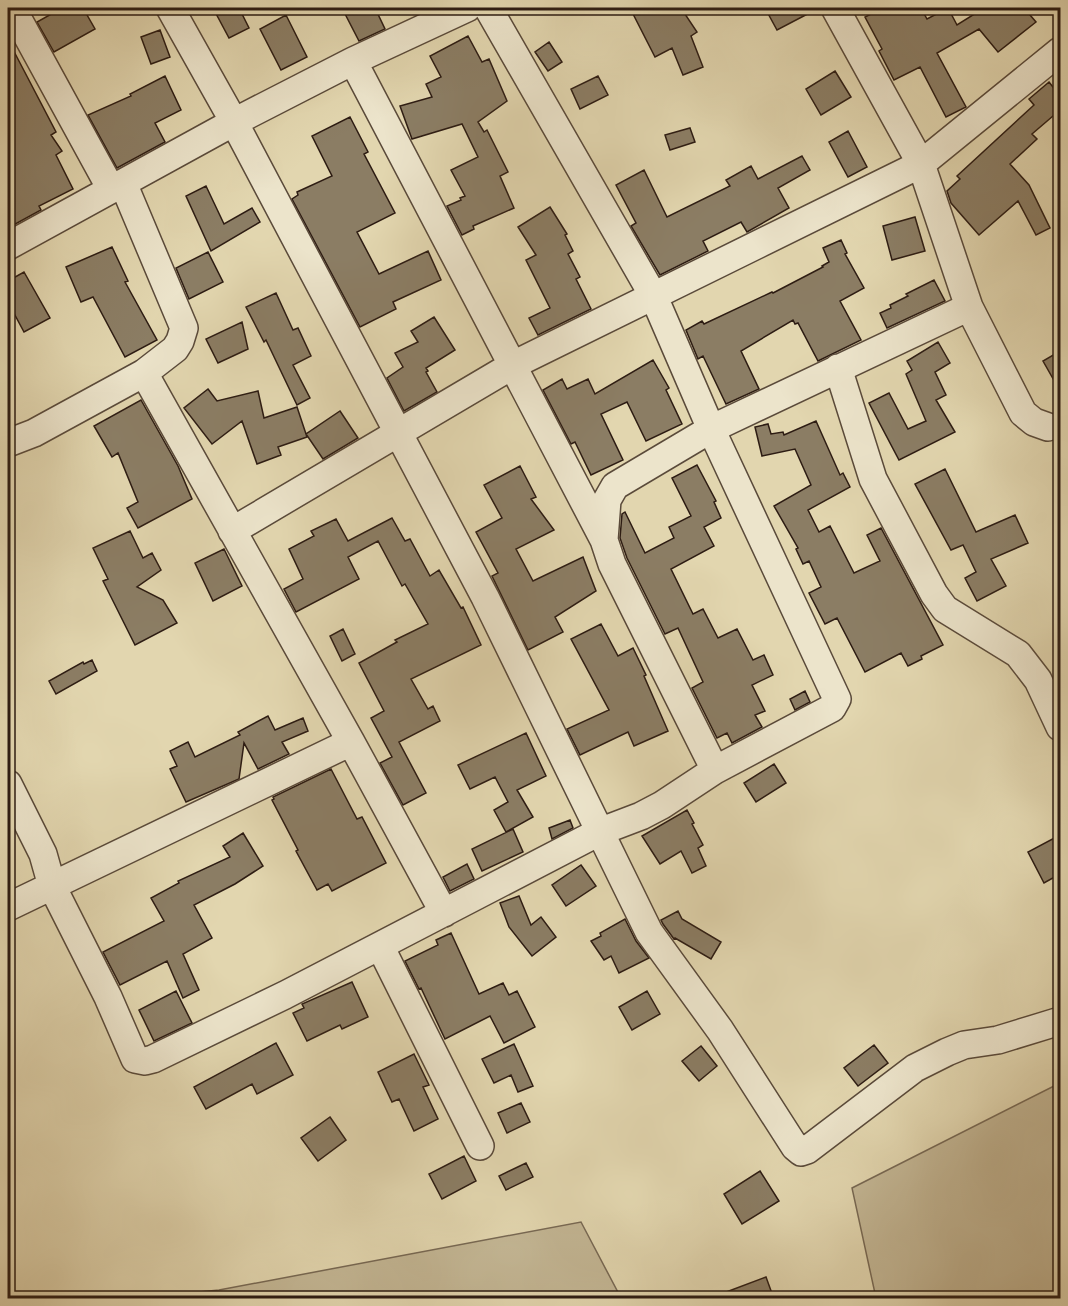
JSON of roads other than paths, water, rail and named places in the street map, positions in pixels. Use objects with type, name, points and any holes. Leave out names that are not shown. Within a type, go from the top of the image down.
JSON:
[{"type":"street","points":[[8,444],[34,433],[144,373],[175,350],[184,328],[117,186],[12,8]]},
{"type":"street","points":[[171,8],[234,122],[485,597],[649,932],[720,1030],[795,1147],[801,1152],[807,1150],[915,1068],[939,1056],[964,1045],[999,1040],[1060,1021]]},
{"type":"street","points":[[8,246],[234,122],[353,61],[467,8]]},
{"type":"street","points":[[8,784],[43,854],[51,886],[108,998],[135,1059],[145,1062],[285,995],[599,832],[641,816],[715,770],[832,708],[837,699],[711,429],[654,297],[488,8]]},
{"type":"street","points":[[835,8],[921,165],[969,307],[1023,412],[1034,422],[1048,427]]},
{"type":"street","points":[[232,531],[513,365],[921,165],[1060,51]]},
{"type":"street","points":[[353,61],[604,540],[612,564],[715,770]]},
{"type":"street","points":[[604,540],[607,500],[615,486],[711,429],[969,307]]},
{"type":"street","points":[[838,368],[873,479],[934,594],[945,609],[1018,654],[1038,680],[1060,727]]},
{"type":"street","points":[[144,373],[444,913]]},
{"type":"street","points":[[8,907],[351,742]]},
{"type":"street","points":[[380,946],[480,1146]]}]
